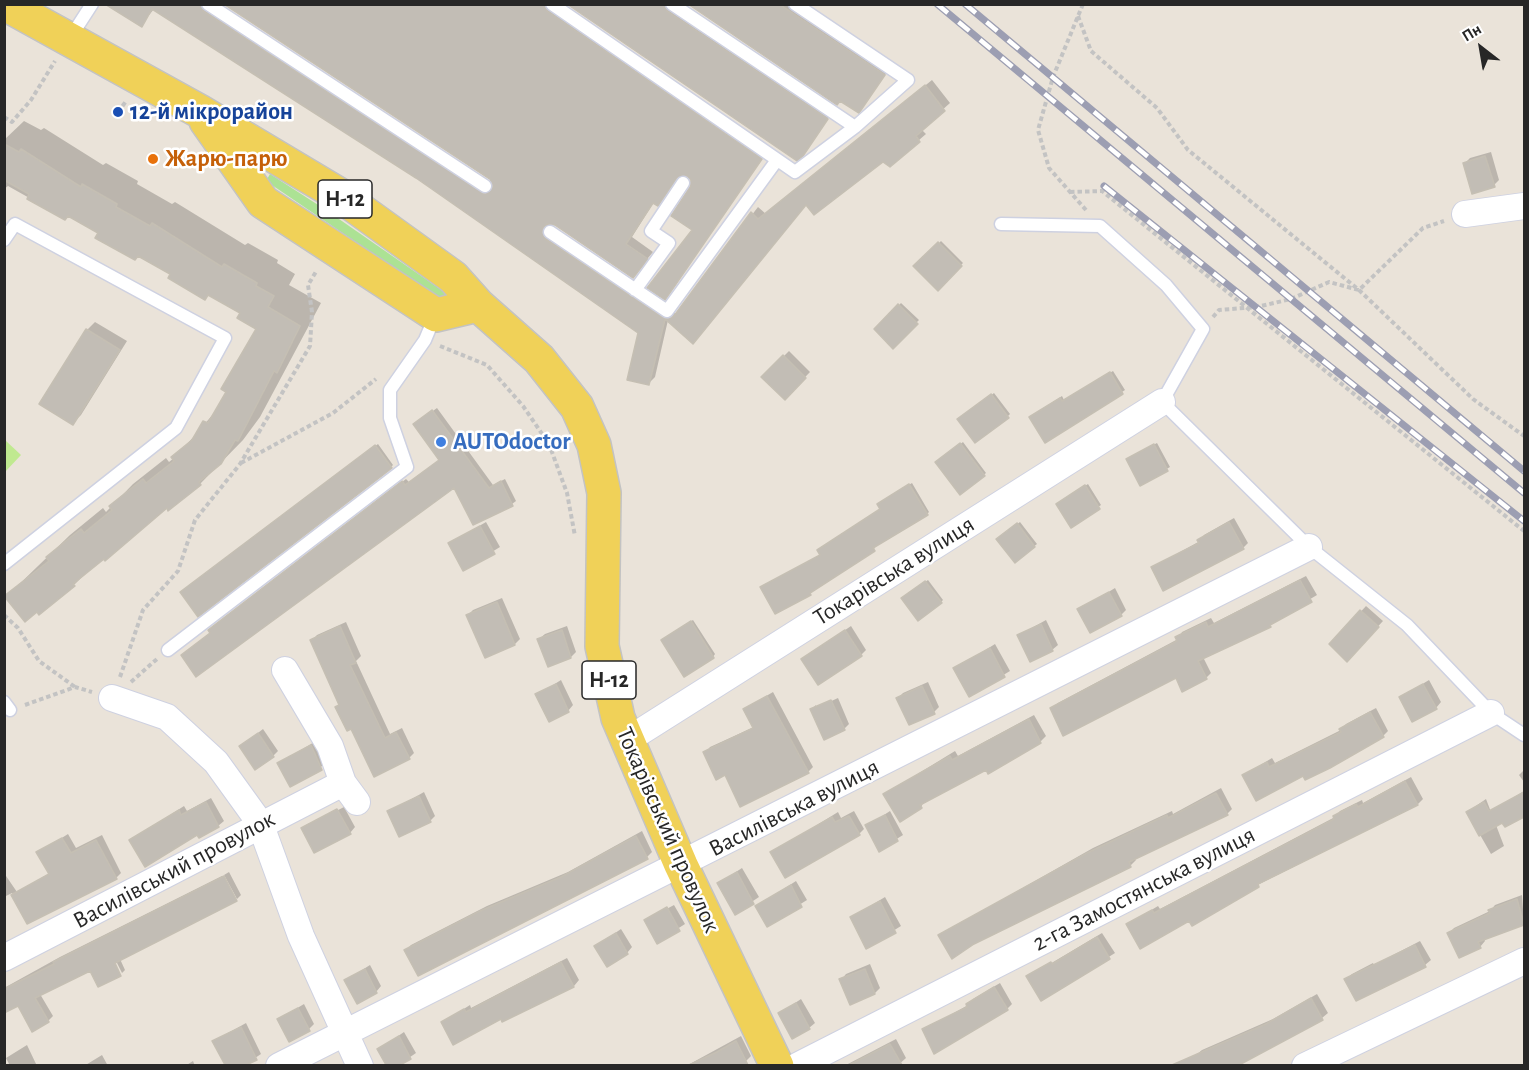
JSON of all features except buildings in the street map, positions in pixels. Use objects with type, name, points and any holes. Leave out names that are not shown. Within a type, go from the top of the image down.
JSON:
[{"type":"main road","name":"Н-12","points":[[5,4],[199,111],[338,194],[453,277],[478,305]]},
{"type":"main road","points":[[199,111],[263,202],[430,328],[478,305]]},
{"type":"main road","name":"Токарівський провулок","points":[[478,305],[539,359],[577,407],[594,445],[604,493],[602,646],[618,718],[681,865],[777,1065]]},
{"type":"street","points":[[1465,214],[1524,206]]},
{"type":"street","name":"Токарівська вулиця","points":[[626,741],[1162,402]]},
{"type":"street","name":"Василівська вулиця","points":[[279,1065],[681,865],[1308,547]]},
{"type":"street","name":"Василівський провулок","points":[[4,958],[260,824],[350,792],[330,746],[285,670]]},
{"type":"street","points":[[112,698],[166,717],[216,762],[260,824],[301,936],[360,1065]]},
{"type":"street","name":"2-га Замостянська вулиця","points":[[797,1065],[1491,713]]},
{"type":"street","points":[[1305,1065],[1524,961]]},
{"type":"lane","points":[[70,38],[92,4]]},
{"type":"lane","points":[[208,4],[485,186]]},
{"type":"lane","points":[[552,4],[795,172],[855,127],[908,80],[795,4]]},
{"type":"lane","points":[[672,4],[855,127]]},
{"type":"lane","points":[[550,232],[667,311],[777,160]]},
{"type":"lane","points":[[636,290],[669,243],[651,231],[683,183]]},
{"type":"lane","points":[[4,240],[15,224],[225,338],[176,428],[4,564]]},
{"type":"lane","points":[[1001,224],[1100,226],[1166,285],[1203,329],[1162,402],[1308,547],[1407,625],[1491,713],[1524,735]]},
{"type":"lane","points":[[168,650],[406,467],[390,418],[390,390],[430,328]]},
{"type":"path","points":[[1083,4],[1053,77],[1038,130],[1049,168],[1100,226]]},
{"type":"path","points":[[1078,16],[1091,51],[1157,108],[1188,150],[1359,290],[1473,399],[1524,436]]},
{"type":"path","points":[[4,117],[12,122],[31,100],[52,66]]},
{"type":"path","points":[[1071,192],[1102,191],[1524,531]]},
{"type":"path","points":[[1359,290],[1423,228],[1465,214]]},
{"type":"path","points":[[112,698],[143,610],[178,571],[195,520],[240,464],[310,346],[312,312],[308,285],[317,270]]},
{"type":"path","points":[[1203,329],[1219,310],[1291,299],[1329,282],[1359,290]]},
{"type":"path","points":[[430,328],[487,365],[523,406],[549,444],[567,493],[577,546]]},
{"type":"path","points":[[240,464],[333,413],[378,377]]},
{"type":"path","points":[[4,615],[18,628],[39,661],[75,687],[112,698]]},
{"type":"path","points":[[112,698],[168,650]]},
{"type":"path","points":[[7,706],[75,687]]},
{"type":"green space","points":[[270,174],[450,296],[437,297],[266,181]]},
{"type":"green space","points":[[5,440],[21,455],[4,472]]},
{"type":"railway","points":[[937,4],[1524,493]]},
{"type":"railway","points":[[965,4],[1524,471]]},
{"type":"railway","points":[[1104,186],[1524,521]]},
{"type":"place","name":"12-й мікрорайон","points":[[118,112]]},
{"type":"place","name":"Жарю-парю","points":[[153,159]]},
{"type":"place","name":"AUTOdoctor","points":[[441,442]]}]
